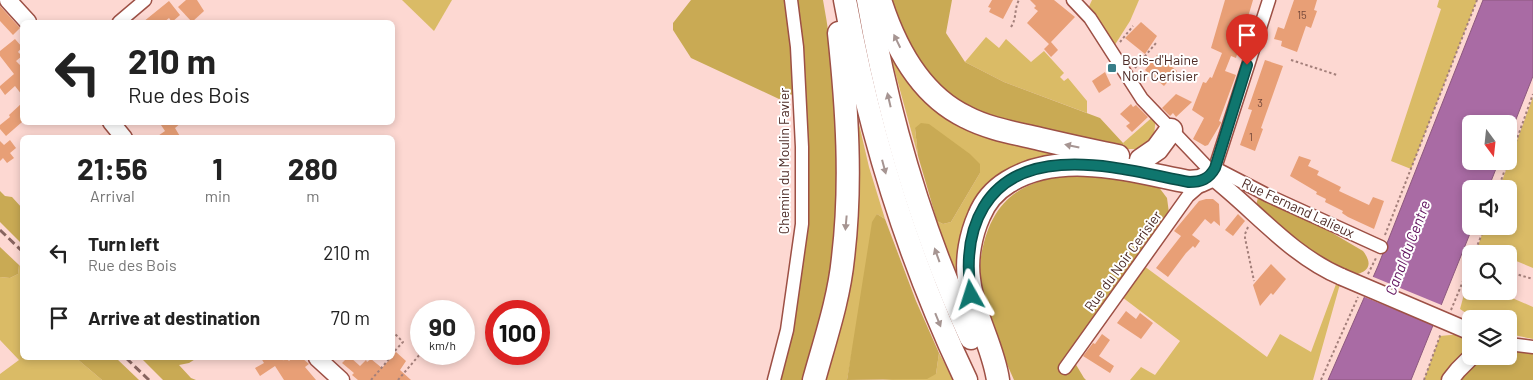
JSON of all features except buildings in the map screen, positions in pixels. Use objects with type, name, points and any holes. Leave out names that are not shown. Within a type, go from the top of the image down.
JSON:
[{"type":"highway","points":[[814,380],[834,308],[843,259],[848,193],[848,122],[835,0]]},
{"type":"highway","points":[[845,0],[871,123],[886,174],[921,279],[966,380]]},
{"type":"highway","points":[[868,0],[892,114],[924,221],[965,325],[990,380]]},
{"type":"highway","points":[[880,0],[887,21],[910,66],[922,84],[937,99],[967,118],[1001,130],[1141,160],[1188,170],[1210,170]]},
{"type":"highway","points":[[1141,160],[1157,149],[1171,130]]},
{"type":"highway","points":[[998,380],[996,366],[978,321],[968,276],[974,228],[982,207],[1001,186],[1018,176],[1039,168],[1060,165],[1104,166],[1189,182],[1200,181],[1210,170]]},
{"type":"street","points":[[8,0],[26,20]]},
{"type":"street","points":[[121,20],[145,0]]},
{"type":"street","name":"Chemin du Moulin Favier","points":[[774,380],[787,330],[802,224],[802,138],[797,47],[791,0]]},
{"type":"street","name":"Rue Fernand Lalieux","points":[[1073,0],[1090,18],[1142,99],[1229,190],[1300,253],[1342,277],[1462,328]]},
{"type":"street","points":[[1210,170],[1269,0]]},
{"type":"street","points":[[113,125],[122,135]]},
{"type":"street","name":"Rue Fernand Lalieux","points":[[1210,170],[1381,246]]},
{"type":"street","name":"Rue du Noir Cerisier","points":[[1065,368],[1188,196],[1210,170]]},
{"type":"street","points":[[1517,345],[1533,347]]},
{"type":"street","points":[[320,360],[341,380]]},
{"type":"street","points":[[1450,380],[1463,365]]},
{"type":"path","points":[[1011,27],[1016,18],[1016,7],[1019,0]]},
{"type":"path","points":[[1365,282],[1381,246],[1477,0]]},
{"type":"path","points":[[1112,53],[1133,26]]},
{"type":"path","points":[[1126,76],[1133,71],[1156,43]]},
{"type":"path","points":[[1291,60],[1336,75]]},
{"type":"path","points":[[1518,136],[1533,94]]},
{"type":"path","points":[[1254,280],[1245,234],[1256,215]]},
{"type":"path","points":[[1517,274],[1533,279]]},
{"type":"path","points":[[1321,380],[1361,291]]},
{"type":"path","points":[[395,333],[403,342],[395,351]]},
{"type":"path","points":[[370,380],[388,360]]},
{"type":"path","points":[[398,380],[410,365]]},
{"type":"shaded area","points":[[402,0],[452,0],[434,31]]},
{"type":"shaded area","points":[[691,0],[823,0],[836,97],[840,164],[839,198],[833,262],[804,380],[774,380],[795,275],[799,92],[779,99],[691,58],[673,30],[673,23]]},
{"type":"shaded area","points":[[891,0],[952,0],[946,33],[965,62],[1004,82],[1100,118],[1123,143],[1125,149],[972,114],[915,63]]},
{"type":"shaded area","points":[[1092,0],[1139,0],[1130,21],[1111,51],[1086,13]]},
{"type":"shaded area","points":[[1439,0],[1477,0],[1411,169],[1391,161],[1441,9],[1437,7]]},
{"type":"shaded area","points":[[877,17],[1106,160],[996,183],[965,292],[946,260],[947,250],[937,221],[943,224],[951,222],[980,173],[915,128],[918,156],[894,68]]},
{"type":"shaded area","points":[[986,37],[999,48],[1006,39],[1031,62],[1044,51],[1064,73],[1060,77],[1064,81],[1068,78],[1087,101],[1087,113],[1004,82],[965,62]]},
{"type":"shaded area","points":[[1533,97],[1533,268],[1517,261],[1517,245],[1478,245],[1482,235],[1517,235],[1517,180],[1502,180],[1506,170],[1518,170],[1518,138]]},
{"type":"shaded area","points":[[855,107],[869,167],[885,219],[877,214],[847,380],[820,380]]},
{"type":"shaded area","points":[[1156,114],[1154,137],[1138,149],[1125,149],[1123,143]]},
{"type":"shaded area","points":[[921,123],[929,124],[970,154],[980,164],[980,173],[951,222],[943,224],[937,221],[918,156],[915,128]]},
{"type":"shaded area","points":[[1086,174],[1158,186],[1167,198],[1169,213],[1072,358],[1086,380],[1014,380],[980,287],[981,257],[986,234],[1002,205],[1019,191],[1044,180]]},
{"type":"shaded area","points":[[0,191],[5,196],[12,197],[20,206],[20,242],[0,222]]},
{"type":"shaded area","points":[[1259,194],[1269,196],[1363,251],[1369,264],[1367,268],[1354,275],[1342,277],[1255,209]]},
{"type":"shaded area","points":[[877,214],[885,219],[916,301],[939,353],[936,374],[927,379],[847,380],[872,222]]},
{"type":"shaded area","points":[[0,247],[19,265],[18,274],[10,278],[0,277]]},
{"type":"shaded area","points":[[1140,263],[1267,357],[1280,334],[1311,352],[1339,276],[1342,277],[1313,380],[1130,380],[1141,367],[1155,375],[1180,341],[1118,294]]},
{"type":"shaded area","points":[[19,265],[20,360],[78,360],[102,380],[0,380],[0,374],[19,360],[0,340],[0,277],[10,278],[18,274]]},
{"type":"shaded area","points":[[1462,300],[1517,300],[1533,307],[1533,339],[1517,336],[1517,310],[1460,309]]},
{"type":"shaded area","points":[[1462,334],[1463,365],[1450,380],[1424,380],[1440,336]]},
{"type":"shaded area","points":[[1517,345],[1533,347],[1533,380],[1450,380],[1464,365],[1517,365]]},
{"type":"shaded area","points":[[939,353],[954,380],[883,380],[936,374]]},
{"type":"shaded area","points":[[78,360],[118,360],[139,380],[102,380]]},
{"type":"shaded area","points":[[143,360],[194,360],[179,365],[191,378],[196,380],[163,380]]},
{"type":"water","name":"Canal du Centre","points":[[1483,0],[1533,0],[1533,76],[1518,115],[1462,115],[1462,170],[1495,170],[1492,180],[1462,180],[1462,235],[1469,235],[1465,245],[1462,245],[1462,253],[1411,380],[1328,380],[1378,266]]},
{"type":"pier","points":[[1371,276],[1444,306],[1436,326],[1362,296]]},
{"type":"railway","points":[[0,230],[20,249]]},
{"type":"railway","points":[[128,360],[149,380]]},
{"type":"place","name":"Bois-d'Haine Noir Cerisier","points":[[1112,68]]},
{"type":"route","points":[[971,295],[968,276],[974,228],[982,207],[1001,186],[1018,176],[1039,168],[1060,165],[1104,166],[1189,182],[1200,181],[1210,176],[1215,168],[1247,65]]}]
